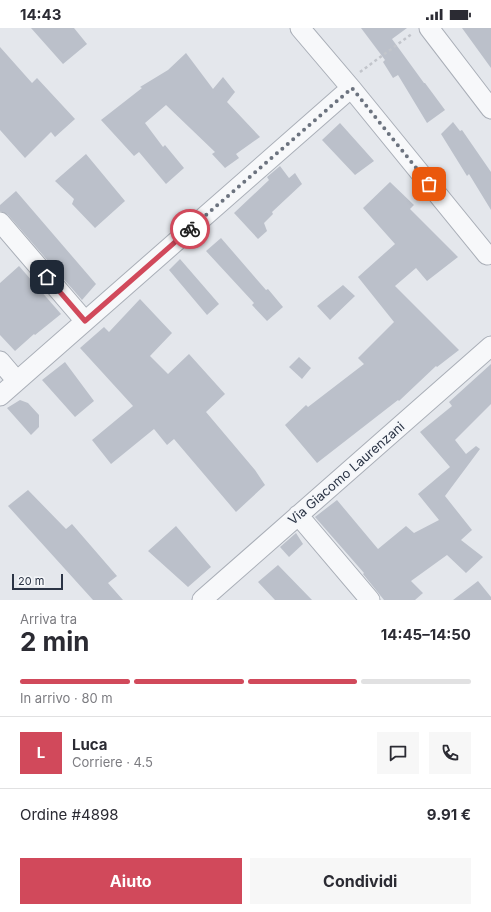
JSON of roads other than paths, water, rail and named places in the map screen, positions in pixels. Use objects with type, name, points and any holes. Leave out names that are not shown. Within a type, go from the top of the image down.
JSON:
[{"type":"street","points":[[300,28],[349,85],[487,255]]},
{"type":"street","points":[[421,30],[491,109]]},
{"type":"street","points":[[0,396],[349,85]]},
{"type":"street","points":[[0,222],[85,321]]},
{"type":"street","name":"Via Giacomo Laurenzani","points":[[202,600],[491,346]]},
{"type":"street","points":[[0,361],[17,381]]},
{"type":"street","points":[[298,515],[370,600]]}]
